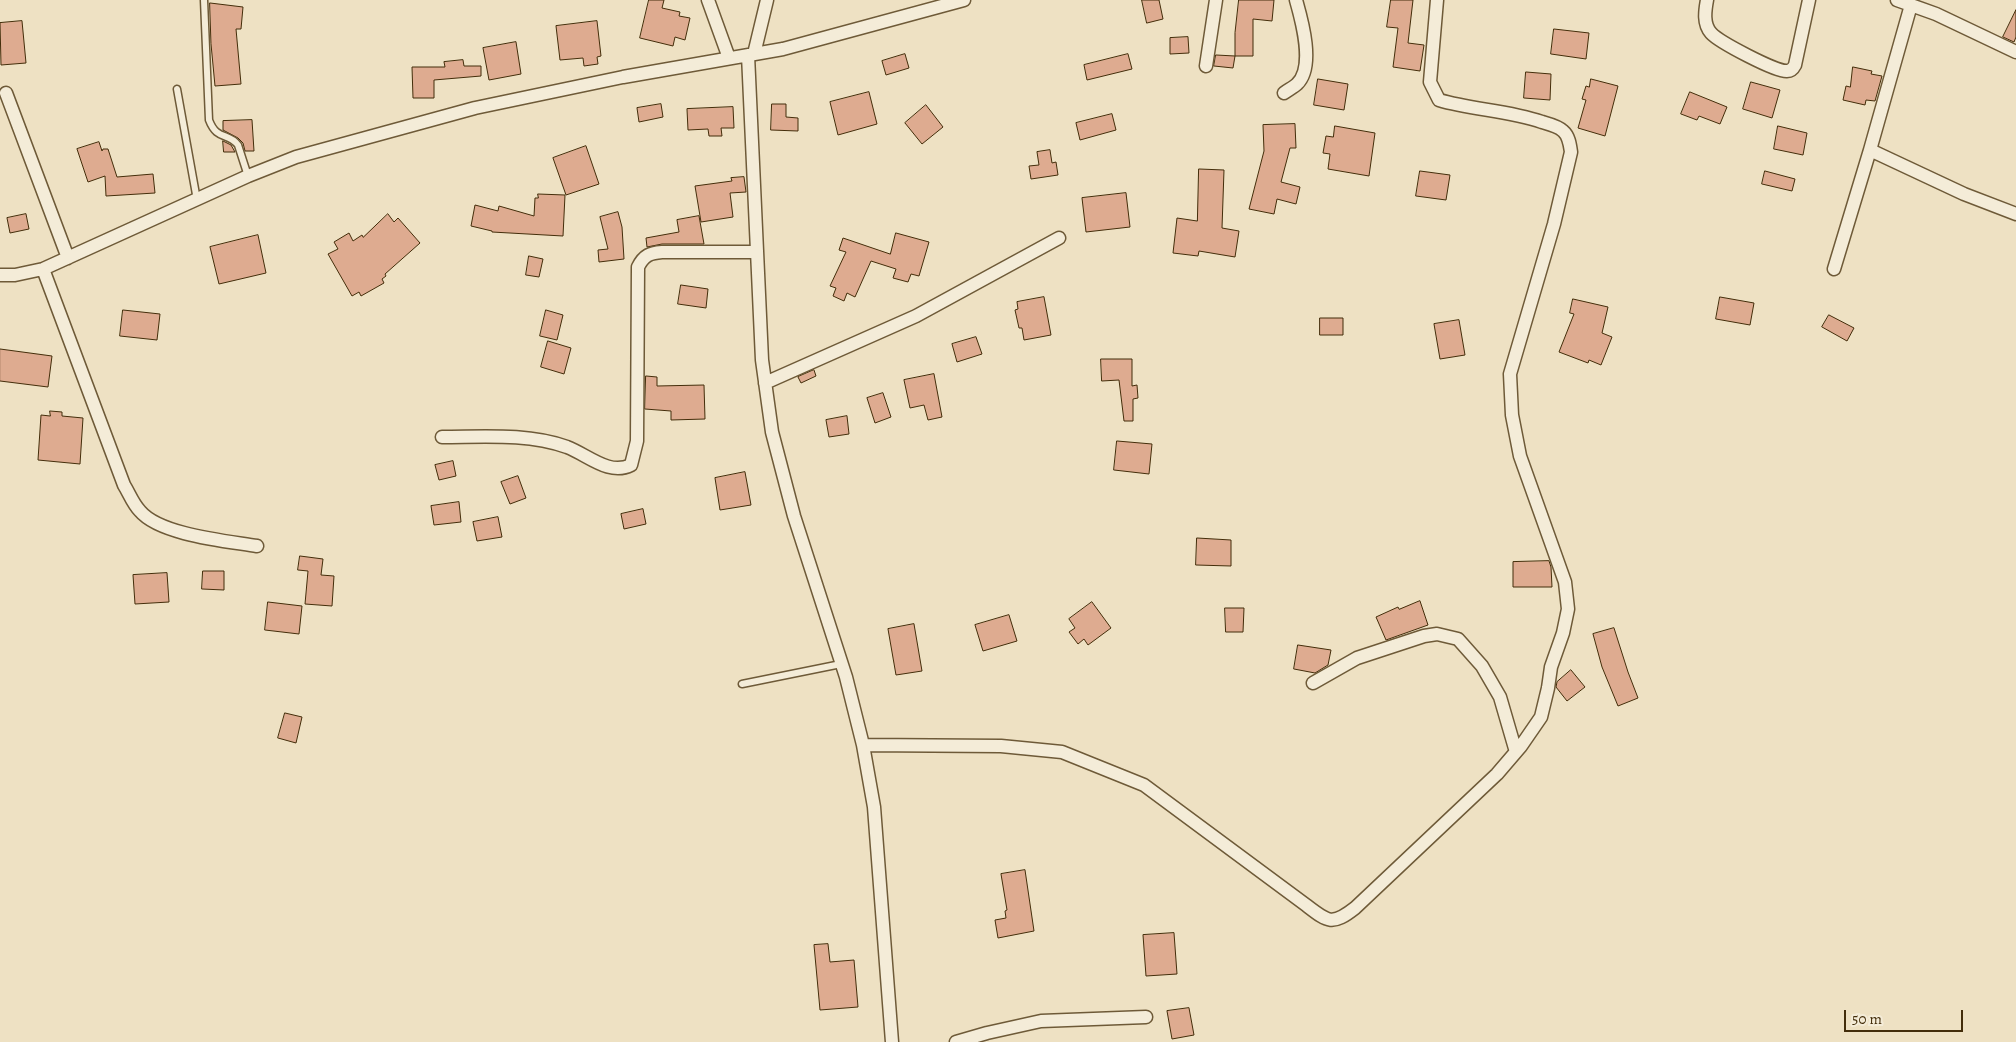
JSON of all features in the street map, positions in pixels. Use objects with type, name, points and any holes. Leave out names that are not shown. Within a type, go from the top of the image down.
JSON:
[{"type":"street","points":[[708,0],[729,58]]},
{"type":"street","points":[[0,275],[15,275],[43,269],[248,176],[296,157],[474,108],[623,77],[783,49],[964,0]]},
{"type":"street","points":[[1206,66],[1216,0]]},
{"type":"street","points":[[1284,92],[1298,83],[1305,72],[1306,54],[1302,22],[1296,0]]},
{"type":"street","points":[[863,745],[1001,746],[1062,752],[1144,785],[1317,914],[1332,921],[1340,919],[1355,908],[1497,774],[1516,752],[1541,718],[1551,667],[1563,633],[1568,609],[1565,582],[1520,456],[1512,415],[1510,374],[1554,224],[1570,152],[1570,142],[1564,131],[1521,114],[1452,104],[1439,100],[1430,82],[1437,0]]},
{"type":"street","points":[[1708,0],[1704,12],[1711,33],[1777,70],[1788,72],[1793,70],[1795,65],[1809,0]]},
{"type":"street","points":[[1898,0],[1936,14],[2016,52]]},
{"type":"street","points":[[765,1],[751,55],[762,360],[772,432],[794,516],[841,664],[863,745],[874,807],[892,1042]]},
{"type":"street","points":[[1834,269],[1911,5]]},
{"type":"street","points":[[6,93],[68,258]]},
{"type":"street","points":[[1870,150],[1964,194],[2016,214]]},
{"type":"street","points":[[765,383],[916,316],[1058,238]]},
{"type":"street","points":[[442,438],[522,437],[567,447],[612,468],[622,469],[631,465],[637,441],[638,267],[643,258],[652,253],[662,252],[757,252]]},
{"type":"street","points":[[43,269],[124,485],[140,512],[158,524],[183,532],[257,546]]},
{"type":"street","points":[[1313,683],[1357,658],[1424,636],[1437,634],[1458,639],[1482,666],[1500,697],[1516,752]]},
{"type":"street","points":[[956,1042],[1041,1021],[1146,1017]]},
{"type":"lane","points":[[204,0],[209,120],[213,129],[219,134],[235,141],[238,145],[248,176]]},
{"type":"lane","points":[[177,89],[196,200]]},
{"type":"lane","points":[[742,684],[841,664]]},
{"type":"building","points":[[649,0],[664,0],[662,8],[680,12],[679,16],[690,18],[685,40],[675,37],[673,46],[640,38]]},
{"type":"building","points":[[1142,0],[1159,0],[1163,19],[1147,23]]},
{"type":"building","points":[[1239,0],[1274,0],[1272,21],[1253,19],[1253,56],[1235,56],[1235,33]]},
{"type":"building","points":[[1391,0],[1413,0],[1408,43],[1424,45],[1420,71],[1393,67],[1398,28],[1387,27]]},
{"type":"building","points":[[210,3],[243,7],[241,29],[236,29],[241,84],[215,86]]},
{"type":"building","points":[[2016,10],[2016,37],[2014,42],[2003,37]]},
{"type":"building","points":[[22,21],[26,63],[1,65],[0,23]]},
{"type":"building","points":[[597,21],[601,56],[597,57],[598,64],[584,66],[583,58],[560,60],[556,26]]},
{"type":"building","points":[[1554,29],[1589,33],[1586,59],[1551,54]]},
{"type":"building","points":[[1188,37],[1189,53],[1170,54],[1170,38]]},
{"type":"building","points":[[516,42],[521,74],[489,80],[483,48]]},
{"type":"building","points":[[905,54],[909,68],[886,75],[882,61]]},
{"type":"building","points":[[1128,54],[1132,69],[1087,80],[1084,65]]},
{"type":"building","points":[[1216,55],[1235,56],[1233,68],[1214,66]]},
{"type":"building","points":[[463,60],[464,66],[481,66],[481,76],[434,80],[434,98],[413,98],[412,67],[445,67],[444,62]]},
{"type":"building","points":[[1853,67],[1872,71],[1871,74],[1882,76],[1875,101],[1866,100],[1865,105],[1843,100],[1846,86],[1850,87]]},
{"type":"building","points":[[1526,72],[1551,74],[1550,100],[1524,98]]},
{"type":"building","points":[[1318,79],[1348,84],[1344,110],[1314,105]]},
{"type":"building","points":[[1591,79],[1618,86],[1605,136],[1578,128],[1586,100],[1582,99],[1586,86],[1589,87]]},
{"type":"building","points":[[1751,82],[1780,90],[1772,118],[1743,109]]},
{"type":"building","points":[[869,92],[877,124],[838,135],[830,102]]},
{"type":"building","points":[[1690,92],[1727,107],[1720,124],[1699,116],[1697,120],[1681,114]]},
{"type":"building","points":[[661,104],[663,117],[639,122],[637,108]]},
{"type":"building","points":[[772,104],[786,104],[786,117],[798,118],[798,131],[771,130]]},
{"type":"building","points":[[926,105],[943,127],[922,144],[905,123]]},
{"type":"building","points":[[733,107],[734,128],[721,128],[722,136],[709,136],[708,129],[688,130],[687,109]]},
{"type":"building","points":[[1112,114],[1116,130],[1080,140],[1076,123]]},
{"type":"building","points":[[252,120],[254,151],[245,151],[243,143],[238,138],[223,130],[223,121]]},
{"type":"building","points":[[1295,124],[1296,148],[1290,148],[1281,182],[1300,187],[1296,204],[1277,199],[1274,214],[1249,209],[1264,151],[1263,125]]},
{"type":"building","points":[[1335,126],[1375,133],[1369,176],[1328,169],[1330,154],[1323,153],[1326,136],[1333,137]]},
{"type":"building","points":[[1778,126],[1807,133],[1803,155],[1774,149]]},
{"type":"building","points":[[223,141],[231,145],[235,152],[224,152]]},
{"type":"building","points":[[99,142],[102,151],[103,149],[108,149],[117,177],[153,174],[155,193],[106,196],[105,176],[88,182],[77,149]]},
{"type":"building","points":[[586,146],[599,184],[566,195],[553,158]]},
{"type":"building","points":[[1050,150],[1052,163],[1056,162],[1058,175],[1031,179],[1029,166],[1039,165],[1037,152]]},
{"type":"building","points":[[1199,169],[1224,170],[1222,228],[1239,231],[1235,257],[1199,251],[1198,256],[1173,253],[1177,218],[1197,221]]},
{"type":"building","points":[[1420,171],[1450,175],[1446,200],[1416,196]]},
{"type":"building","points":[[1765,171],[1795,179],[1792,191],[1762,184]]},
{"type":"building","points":[[744,177],[746,192],[730,193],[733,217],[701,222],[695,186],[732,181],[731,178]]},
{"type":"building","points":[[1126,193],[1130,227],[1086,232],[1082,198]]},
{"type":"building","points":[[538,194],[565,195],[563,236],[492,232],[471,226],[475,205],[498,211],[499,206],[534,216],[535,198],[538,198]]},
{"type":"building","points":[[618,212],[622,227],[624,259],[599,262],[598,250],[608,249],[600,217]]},
{"type":"building","points":[[26,214],[29,229],[10,233],[7,218]]},
{"type":"building","points":[[388,214],[394,222],[398,218],[420,243],[385,274],[386,276],[382,279],[384,283],[361,296],[359,292],[352,296],[328,254],[338,249],[334,242],[349,233],[353,241],[362,235],[363,237]]},
{"type":"building","points":[[699,216],[704,244],[662,244],[647,247],[646,238],[679,232],[677,220]]},
{"type":"building","points":[[896,233],[929,242],[919,276],[911,274],[908,282],[893,278],[896,269],[871,261],[855,297],[847,293],[844,301],[833,296],[836,288],[830,286],[846,252],[839,250],[843,238],[890,254]]},
{"type":"building","points":[[258,235],[266,273],[219,284],[210,247]]},
{"type":"building","points":[[529,256],[543,259],[539,277],[526,275]]},
{"type":"building","points":[[681,285],[708,289],[706,308],[678,304]]},
{"type":"building","points":[[1044,297],[1051,335],[1024,340],[1022,328],[1019,328],[1015,310],[1018,309],[1017,302]]},
{"type":"building","points":[[1720,297],[1754,303],[1750,325],[1716,319]]},
{"type":"building","points":[[1573,299],[1608,307],[1602,333],[1612,337],[1601,365],[1589,360],[1588,363],[1559,352],[1574,314],[1570,313]]},
{"type":"building","points":[[123,310],[160,314],[157,340],[120,336]]},
{"type":"building","points":[[546,310],[563,315],[557,340],[540,336]]},
{"type":"building","points":[[1829,315],[1854,328],[1847,341],[1822,327]]},
{"type":"building","points":[[1320,318],[1343,318],[1343,335],[1320,335]]},
{"type":"building","points":[[1459,320],[1465,355],[1440,359],[1434,324]]},
{"type":"building","points":[[976,337],[982,354],[957,362],[952,344]]},
{"type":"building","points":[[548,341],[571,348],[564,374],[541,367]]},
{"type":"building","points":[[0,349],[52,356],[48,387],[0,381]]},
{"type":"building","points":[[1101,359],[1132,359],[1132,386],[1137,385],[1138,398],[1133,399],[1133,421],[1124,421],[1119,380],[1102,381]]},
{"type":"building","points":[[814,370],[816,376],[801,383],[798,377]]},
{"type":"building","points":[[934,374],[942,417],[928,420],[924,405],[910,408],[904,380]]},
{"type":"building","points":[[646,376],[657,377],[657,386],[704,385],[705,419],[671,420],[671,411],[645,409]]},
{"type":"building","points":[[883,393],[891,417],[875,423],[867,398]]},
{"type":"building","points":[[50,411],[62,412],[62,416],[83,418],[80,464],[38,460],[41,415],[50,416]]},
{"type":"building","points":[[847,416],[849,434],[829,437],[826,420]]},
{"type":"building","points":[[1117,441],[1152,444],[1149,474],[1114,470]]},
{"type":"building","points":[[453,461],[456,476],[439,480],[435,465]]},
{"type":"building","points":[[745,472],[751,505],[720,510],[715,478]]},
{"type":"building","points":[[518,476],[526,498],[510,504],[501,482]]},
{"type":"building","points":[[459,502],[461,522],[434,525],[431,506]]},
{"type":"building","points":[[643,509],[646,524],[624,529],[621,514]]},
{"type":"building","points":[[498,517],[502,537],[477,541],[473,522]]},
{"type":"building","points":[[1197,538],[1231,540],[1231,566],[1196,565]]},
{"type":"building","points":[[300,556],[323,559],[321,575],[334,576],[332,606],[305,604],[308,571],[298,570]]},
{"type":"building","points":[[1549,561],[1552,587],[1513,587],[1513,562]]},
{"type":"building","points":[[203,571],[224,571],[224,590],[202,589]]},
{"type":"building","points":[[167,573],[169,602],[135,604],[133,575]]},
{"type":"building","points":[[1420,601],[1428,625],[1386,640],[1376,617],[1398,607],[1399,609]]},
{"type":"building","points":[[268,602],[302,606],[299,634],[265,630]]},
{"type":"building","points":[[1092,602],[1111,628],[1088,645],[1084,639],[1078,644],[1069,632],[1075,628],[1069,619]]},
{"type":"building","points":[[1225,608],[1244,608],[1243,632],[1226,632]]},
{"type":"building","points":[[1009,615],[1017,641],[983,651],[975,625]]},
{"type":"building","points":[[914,624],[922,671],[896,675],[888,629]]},
{"type":"building","points":[[1614,628],[1638,698],[1618,706],[1602,667],[1593,634]]},
{"type":"building","points":[[1298,645],[1331,650],[1328,665],[1315,673],[1294,669]]},
{"type":"building","points":[[1571,670],[1585,687],[1567,701],[1556,687],[1557,682]]},
{"type":"building","points":[[285,713],[302,717],[296,743],[278,738]]},
{"type":"building","points":[[1025,870],[1034,931],[998,938],[995,920],[1006,918],[1005,911],[1007,910],[1001,874]]},
{"type":"building","points":[[1174,933],[1177,974],[1146,976],[1143,935]]},
{"type":"building","points":[[828,944],[830,962],[854,960],[858,1007],[820,1010],[814,945]]},
{"type":"building","points":[[1189,1008],[1194,1035],[1172,1039],[1167,1011]]}]
